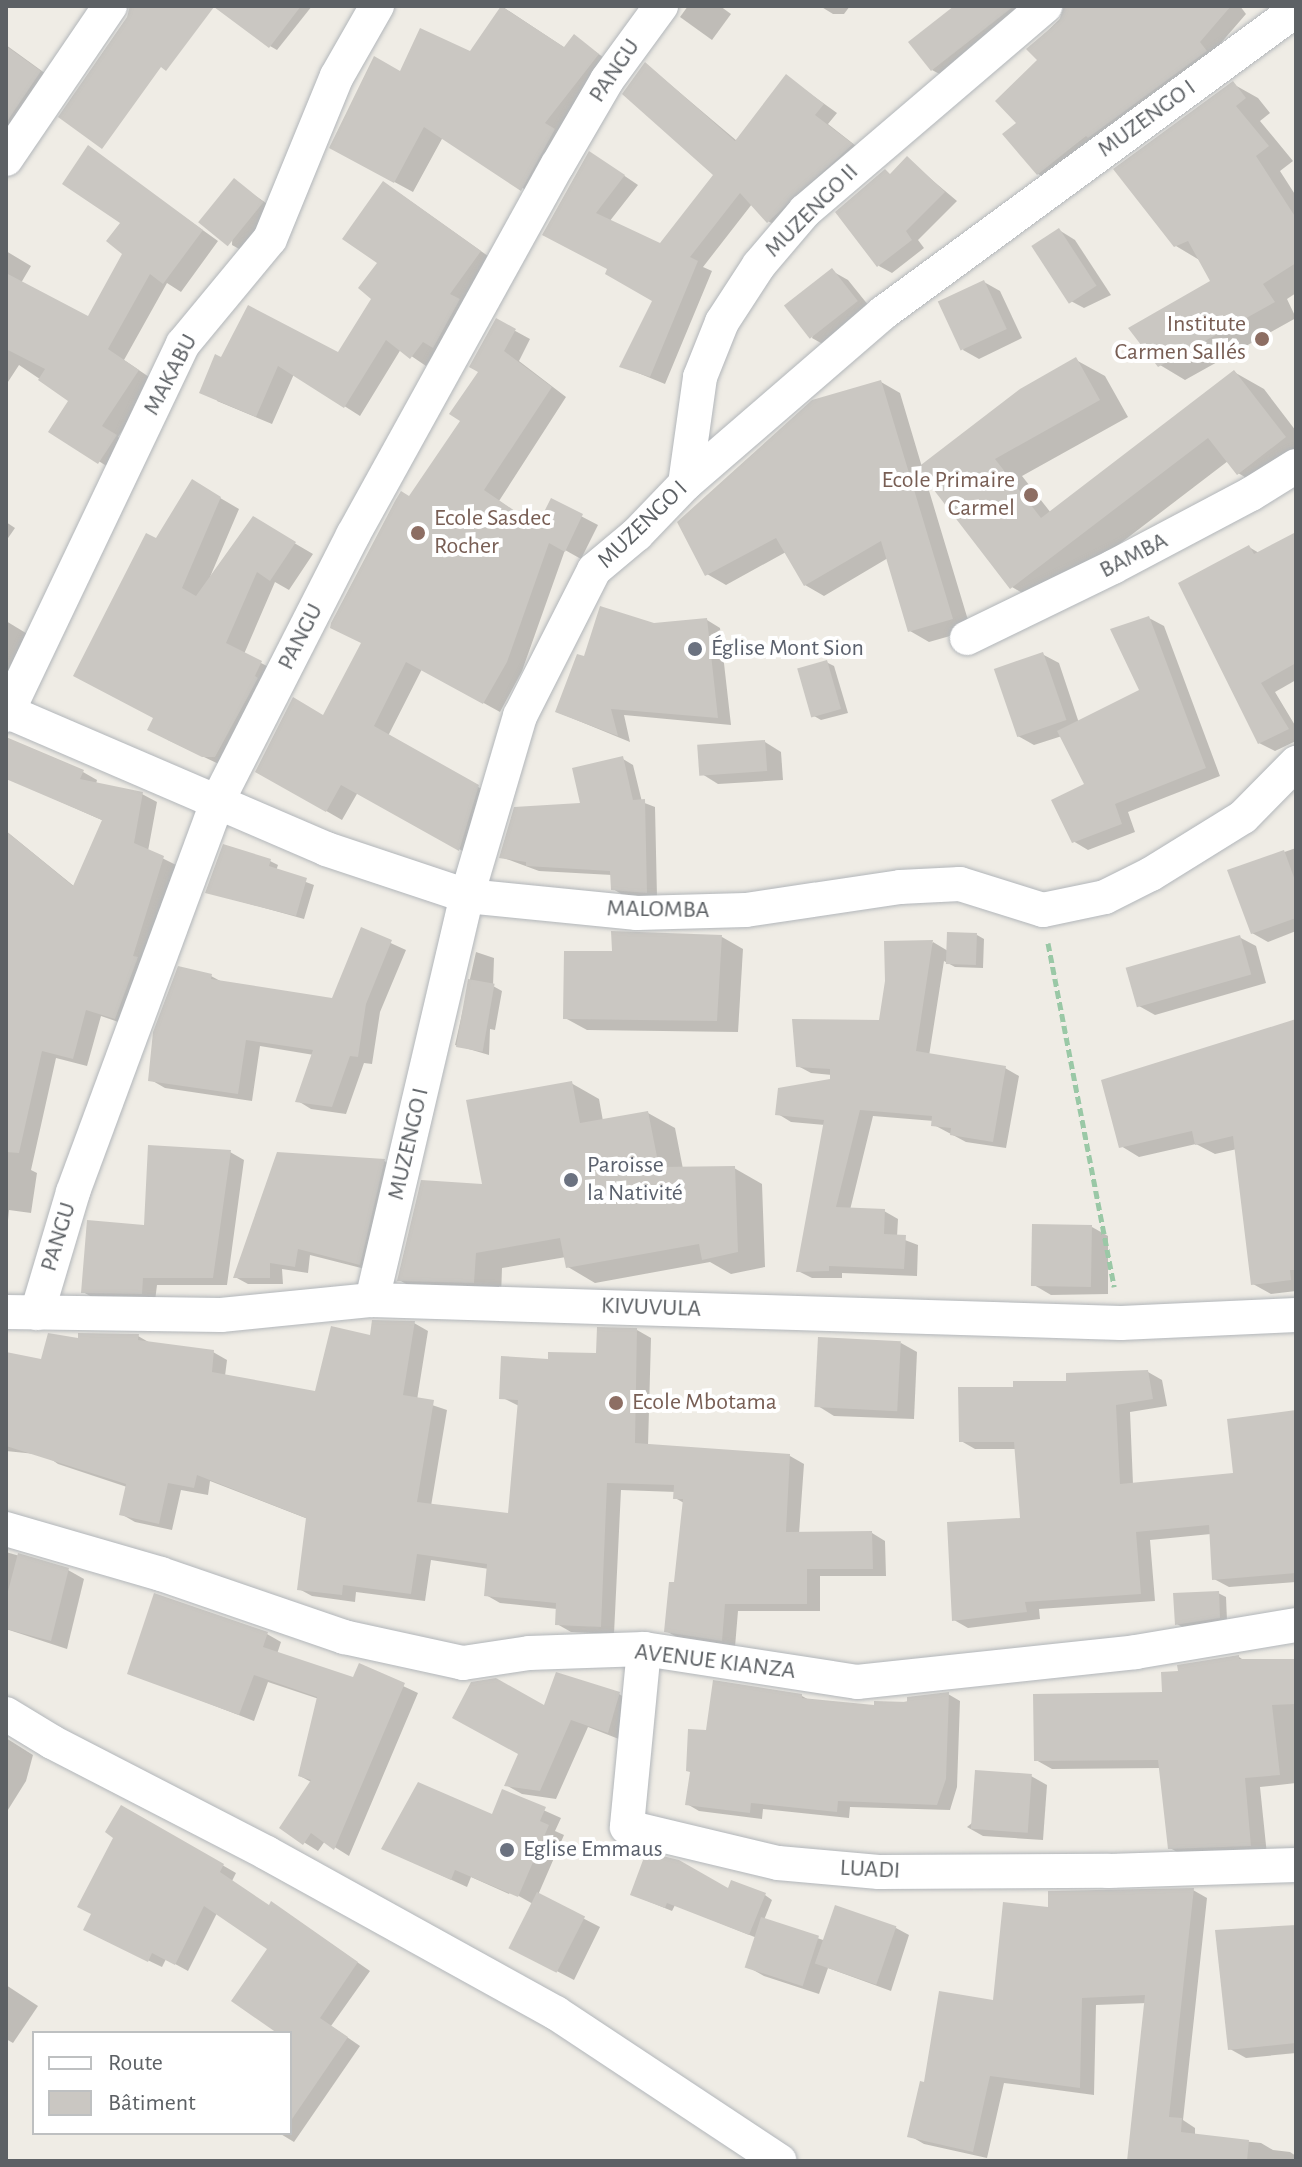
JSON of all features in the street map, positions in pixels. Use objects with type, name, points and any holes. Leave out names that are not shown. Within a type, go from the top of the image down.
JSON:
[{"type":"street","points":[[6,159],[110,6]]},
{"type":"street","name":"MAKABU","points":[[7,712],[183,344],[270,239],[337,76],[377,6]]},
{"type":"street","name":"PANGU","points":[[21,1313],[73,1192],[217,802],[353,535],[557,166],[607,80],[661,6]]},
{"type":"street","name":"MUZENGO II","points":[[685,484],[700,377],[722,322],[759,265],[805,211],[1045,6]]},
{"type":"street","name":"MUZENGO I","points":[[372,1300],[467,896],[520,716],[594,570],[637,534],[685,484],[883,313],[1296,10]]},
{"type":"street","name":"BAMBA","points":[[967,638],[1196,523],[1296,466]]},
{"type":"street","name":"MALOMBA","points":[[7,712],[326,849],[467,896],[637,913],[746,910],[900,887],[960,884],[1043,910],[1105,897],[1151,874],[1243,817],[1296,763]]},
{"type":"street","name":"KIVUVULA","points":[[21,1313],[221,1315],[372,1300],[1121,1323],[1296,1315]]},
{"type":"street","name":"AVENUE KIANZA","points":[[6,1529],[161,1574],[344,1637],[463,1663],[529,1653],[644,1649],[857,1682],[1136,1652],[1296,1625]]},
{"type":"street","name":"LUADI","points":[[644,1649],[627,1827],[778,1863],[879,1872],[1108,1871],[1296,1865]]},
{"type":"street","points":[[6,1714],[52,1742],[267,1853],[556,2013],[780,2161]]},
{"type":"path","points":[[1043,910],[1052,975],[1121,1323]]},
{"type":"building","points":[[130,6],[301,6],[269,48],[214,7],[166,71],[161,67],[102,149],[58,117],[127,17]]},
{"type":"building","points":[[501,6],[564,47],[574,34],[599,54],[545,123],[555,129],[521,191],[424,127],[394,183],[329,148],[374,56],[400,71],[420,28],[470,51]]},
{"type":"building","points":[[954,6],[1014,6],[931,71],[908,42]]},
{"type":"building","points":[[1064,6],[1231,6],[1200,42],[1207,51],[1088,138],[1086,136],[1037,175],[1002,134],[1016,123],[995,101],[1037,60],[1026,49],[1059,21]]},
{"type":"building","points":[[6,46],[41,71],[6,123]]},
{"type":"building","points":[[645,62],[735,141],[786,74],[824,104],[815,115],[853,144],[767,223],[740,193],[690,257],[698,261],[650,377],[619,367],[652,301],[605,274],[607,269],[542,235],[589,151],[625,175],[596,213],[660,243],[713,175],[622,94]]},
{"type":"building","points":[[1233,81],[1246,98],[1236,106],[1269,146],[1256,156],[1296,218],[1296,263],[1263,284],[1275,302],[1158,367],[1128,328],[1210,281],[1188,241],[1174,247],[1113,169]]},
{"type":"building","points":[[88,145],[203,230],[163,284],[150,274],[108,349],[139,370],[102,426],[117,435],[98,464],[48,432],[68,401],[38,380],[45,369],[6,349],[6,273],[88,316],[122,254],[106,241],[120,223],[62,184]]},
{"type":"building","points":[[907,156],[945,192],[906,231],[912,240],[877,267],[835,212],[885,169],[890,174]]},
{"type":"building","points":[[234,178],[264,202],[228,246],[198,222]]},
{"type":"building","points":[[383,181],[481,251],[450,294],[460,299],[433,348],[423,342],[410,359],[386,340],[344,408],[278,366],[256,417],[199,393],[215,354],[221,357],[248,305],[338,352],[371,299],[358,288],[377,263],[342,239]]},
{"type":"building","points":[[1059,228],[1097,286],[1069,304],[1031,246]]},
{"type":"building","points":[[832,268],[858,301],[810,339],[784,306]]},
{"type":"building","points":[[984,280],[1007,329],[961,350],[938,302]]},
{"type":"building","points":[[496,318],[516,329],[504,351],[552,387],[484,490],[537,526],[551,498],[583,514],[565,552],[549,543],[507,662],[483,704],[406,662],[374,726],[479,785],[459,851],[341,785],[326,812],[255,772],[293,697],[323,715],[361,643],[330,628],[331,623],[401,491],[409,496],[460,421],[449,414],[478,372],[469,367]]},
{"type":"building","points":[[1076,357],[1100,400],[995,459],[1041,518],[1234,370],[1286,437],[1237,475],[1208,438],[1010,589],[917,468],[1020,389]]},
{"type":"building","points":[[881,380],[953,619],[908,632],[881,541],[804,586],[776,538],[705,576],[677,522],[812,400]]},
{"type":"building","points":[[192,479],[221,497],[182,588],[196,596],[253,516],[296,542],[270,581],[257,572],[226,643],[262,661],[255,676],[258,678],[215,757],[202,757],[147,730],[153,718],[73,676],[146,533],[156,538]]},
{"type":"building","points":[[1296,532],[1296,663],[1261,683],[1289,729],[1258,744],[1178,583],[1249,545],[1254,554]]},
{"type":"building","points":[[600,606],[654,623],[707,618],[718,718],[611,709],[618,736],[555,712],[577,654],[584,656]]},
{"type":"building","points":[[1149,616],[1206,768],[1115,804],[1122,824],[1072,843],[1051,800],[1084,784],[1057,731],[1139,690],[1110,629]]},
{"type":"building","points":[[1043,652],[1066,720],[1017,737],[994,669]]},
{"type":"building","points":[[827,660],[841,709],[811,718],[797,669]]},
{"type":"building","points":[[6,737],[84,770],[80,779],[143,792],[134,843],[164,856],[133,956],[138,957],[115,1019],[86,1010],[73,1059],[42,1051],[19,1153],[6,1152],[6,831],[73,886],[102,820],[6,779]]},
{"type":"building","points":[[765,740],[767,771],[699,776],[697,745]]},
{"type":"building","points":[[623,756],[633,800],[645,799],[647,893],[611,890],[610,871],[526,866],[526,862],[499,858],[514,807],[580,803],[572,768]]},
{"type":"building","points":[[223,844],[271,859],[269,866],[307,878],[296,916],[205,893]]},
{"type":"building","points":[[1284,850],[1296,883],[1296,918],[1251,934],[1227,870]]},
{"type":"building","points":[[361,927],[392,940],[366,1004],[358,1057],[350,1056],[332,1107],[295,1102],[313,1050],[246,1040],[238,1094],[148,1081],[153,1032],[178,966],[212,974],[211,979],[332,998]]},
{"type":"building","points":[[611,931],[722,935],[717,1021],[563,1019],[564,951],[612,951]]},
{"type":"building","points":[[947,932],[977,933],[976,965],[946,964]]},
{"type":"building","points":[[1240,935],[1251,974],[1137,1007],[1126,968]]},
{"type":"building","points":[[933,940],[916,1051],[1006,1066],[993,1142],[950,1135],[951,1128],[931,1126],[932,1116],[860,1110],[836,1207],[885,1209],[884,1234],[906,1235],[904,1269],[829,1266],[829,1271],[796,1272],[824,1120],[775,1115],[778,1088],[830,1079],[830,1069],[796,1067],[792,1019],[879,1020],[885,981],[884,941]]},
{"type":"building","points":[[468,979],[495,984],[483,1052],[456,1047]]},
{"type":"building","points":[[1296,1019],[1296,1270],[1290,1270],[1291,1280],[1251,1285],[1233,1136],[1195,1145],[1192,1131],[1119,1148],[1101,1080]]},
{"type":"building","name":"Paroisse la Nativité","points":[[572,1081],[580,1123],[648,1111],[659,1167],[735,1166],[738,1252],[702,1260],[699,1244],[566,1268],[560,1238],[476,1253],[474,1283],[397,1281],[421,1180],[482,1184],[466,1100]]},
{"type":"building","points":[[148,1145],[231,1150],[213,1278],[143,1278],[142,1294],[81,1293],[87,1220],[144,1225]]},
{"type":"building","points":[[277,1152],[385,1159],[360,1265],[298,1249],[295,1267],[270,1263],[270,1278],[233,1278]]},
{"type":"building","points":[[1032,1224],[1092,1225],[1091,1287],[1031,1286]]},
{"type":"building","points":[[372,1320],[415,1321],[403,1395],[434,1400],[417,1502],[508,1513],[518,1400],[499,1399],[501,1356],[548,1359],[548,1352],[596,1353],[597,1327],[637,1328],[635,1443],[790,1454],[786,1532],[872,1531],[873,1569],[807,1569],[807,1604],[725,1604],[722,1641],[664,1632],[669,1582],[674,1582],[683,1499],[673,1499],[674,1485],[607,1483],[601,1627],[555,1625],[556,1603],[484,1596],[487,1564],[417,1554],[411,1594],[343,1585],[342,1595],[297,1590],[306,1518],[197,1475],[194,1488],[168,1483],[159,1524],[119,1515],[126,1484],[6,1446],[6,1352],[41,1359],[48,1333],[78,1338],[78,1333],[139,1334],[138,1340],[214,1350],[212,1372],[315,1391],[331,1326],[370,1335]]},
{"type":"building","points":[[818,1337],[901,1341],[897,1411],[814,1407]]},
{"type":"building","points":[[1148,1370],[1153,1399],[1116,1405],[1120,1484],[1233,1473],[1227,1419],[1296,1410],[1296,1573],[1212,1580],[1209,1525],[1136,1532],[1141,1594],[1025,1602],[1027,1612],[952,1621],[947,1522],[1020,1518],[1014,1442],[959,1442],[958,1387],[1013,1387],[1013,1381],[1066,1381],[1066,1373]]},
{"type":"building","points":[[18,1553],[69,1568],[51,1641],[6,1629],[6,1599]]},
{"type":"building","points":[[1219,1591],[1220,1618],[1175,1625],[1173,1593]]},
{"type":"building","points":[[154,1593],[268,1632],[263,1647],[353,1677],[359,1663],[405,1683],[334,1850],[311,1833],[303,1845],[279,1828],[311,1780],[298,1776],[317,1697],[254,1675],[239,1715],[127,1674]]},
{"type":"building","points":[[1239,1655],[1239,1659],[1296,1659],[1296,1704],[1272,1705],[1280,1775],[1245,1778],[1251,1846],[1168,1849],[1158,1760],[1034,1761],[1033,1694],[1162,1692],[1161,1672],[1178,1671],[1177,1665]]},
{"type":"building","points":[[556,1672],[620,1692],[608,1733],[571,1720],[540,1791],[504,1786],[518,1754],[452,1718],[471,1682],[496,1678],[544,1705]]},
{"type":"building","points":[[713,1680],[802,1694],[802,1698],[874,1705],[874,1701],[907,1702],[907,1697],[949,1692],[946,1779],[937,1805],[838,1801],[837,1812],[751,1803],[750,1813],[685,1805],[690,1772],[686,1771],[688,1729],[706,1730]]},
{"type":"building","points":[[975,1770],[1032,1774],[1028,1833],[971,1829]]},
{"type":"building","points":[[418,1782],[492,1814],[502,1789],[546,1807],[540,1821],[549,1825],[518,1897],[455,1870],[451,1880],[381,1849]]},
{"type":"building","points":[[121,1805],[224,1864],[220,1872],[269,1905],[271,1901],[358,1962],[320,2018],[348,2037],[292,2119],[292,2031],[274,2031],[231,2001],[267,1949],[204,1906],[175,1965],[152,1953],[148,1962],[83,1930],[91,1914],[77,1907],[113,1838],[105,1832]]},
{"type":"building","points":[[646,1852],[679,1860],[728,1888],[731,1880],[766,1893],[749,1935],[667,1903],[665,1908],[630,1895]]},
{"type":"building","points":[[1194,1888],[1169,2117],[1182,2118],[1181,2132],[1249,2140],[1247,2161],[1127,2161],[1145,1995],[1082,1998],[1080,2088],[990,2076],[973,2152],[907,2137],[920,2081],[924,2082],[939,1991],[993,2000],[1003,1902],[1048,1907],[1048,1891]]},
{"type":"building","points":[[537,1892],[585,1917],[557,1973],[508,1948]]},
{"type":"building","points":[[835,1905],[896,1926],[876,1985],[815,1964]]},
{"type":"building","points":[[761,1917],[819,1936],[803,1986],[745,1967]]},
{"type":"building","points":[[1296,1925],[1296,2043],[1228,2050],[1215,1930]]},
{"type":"place","name":"Institute Carmen Sallés","points":[[1262,339]]},
{"type":"place","name":"Ecole Primaire Carmel","points":[[1031,495]]},
{"type":"place","name":"Ecole Sasdec Rocher","points":[[418,533]]},
{"type":"place","name":"Église Mont Sion","points":[[695,649]]},
{"type":"place","name":"Paroisse la Nativité","points":[[571,1180]]},
{"type":"place","name":"Ecole Mbotama","points":[[616,1403]]},
{"type":"place","name":"Eglise Emmaus","points":[[507,1850]]}]
